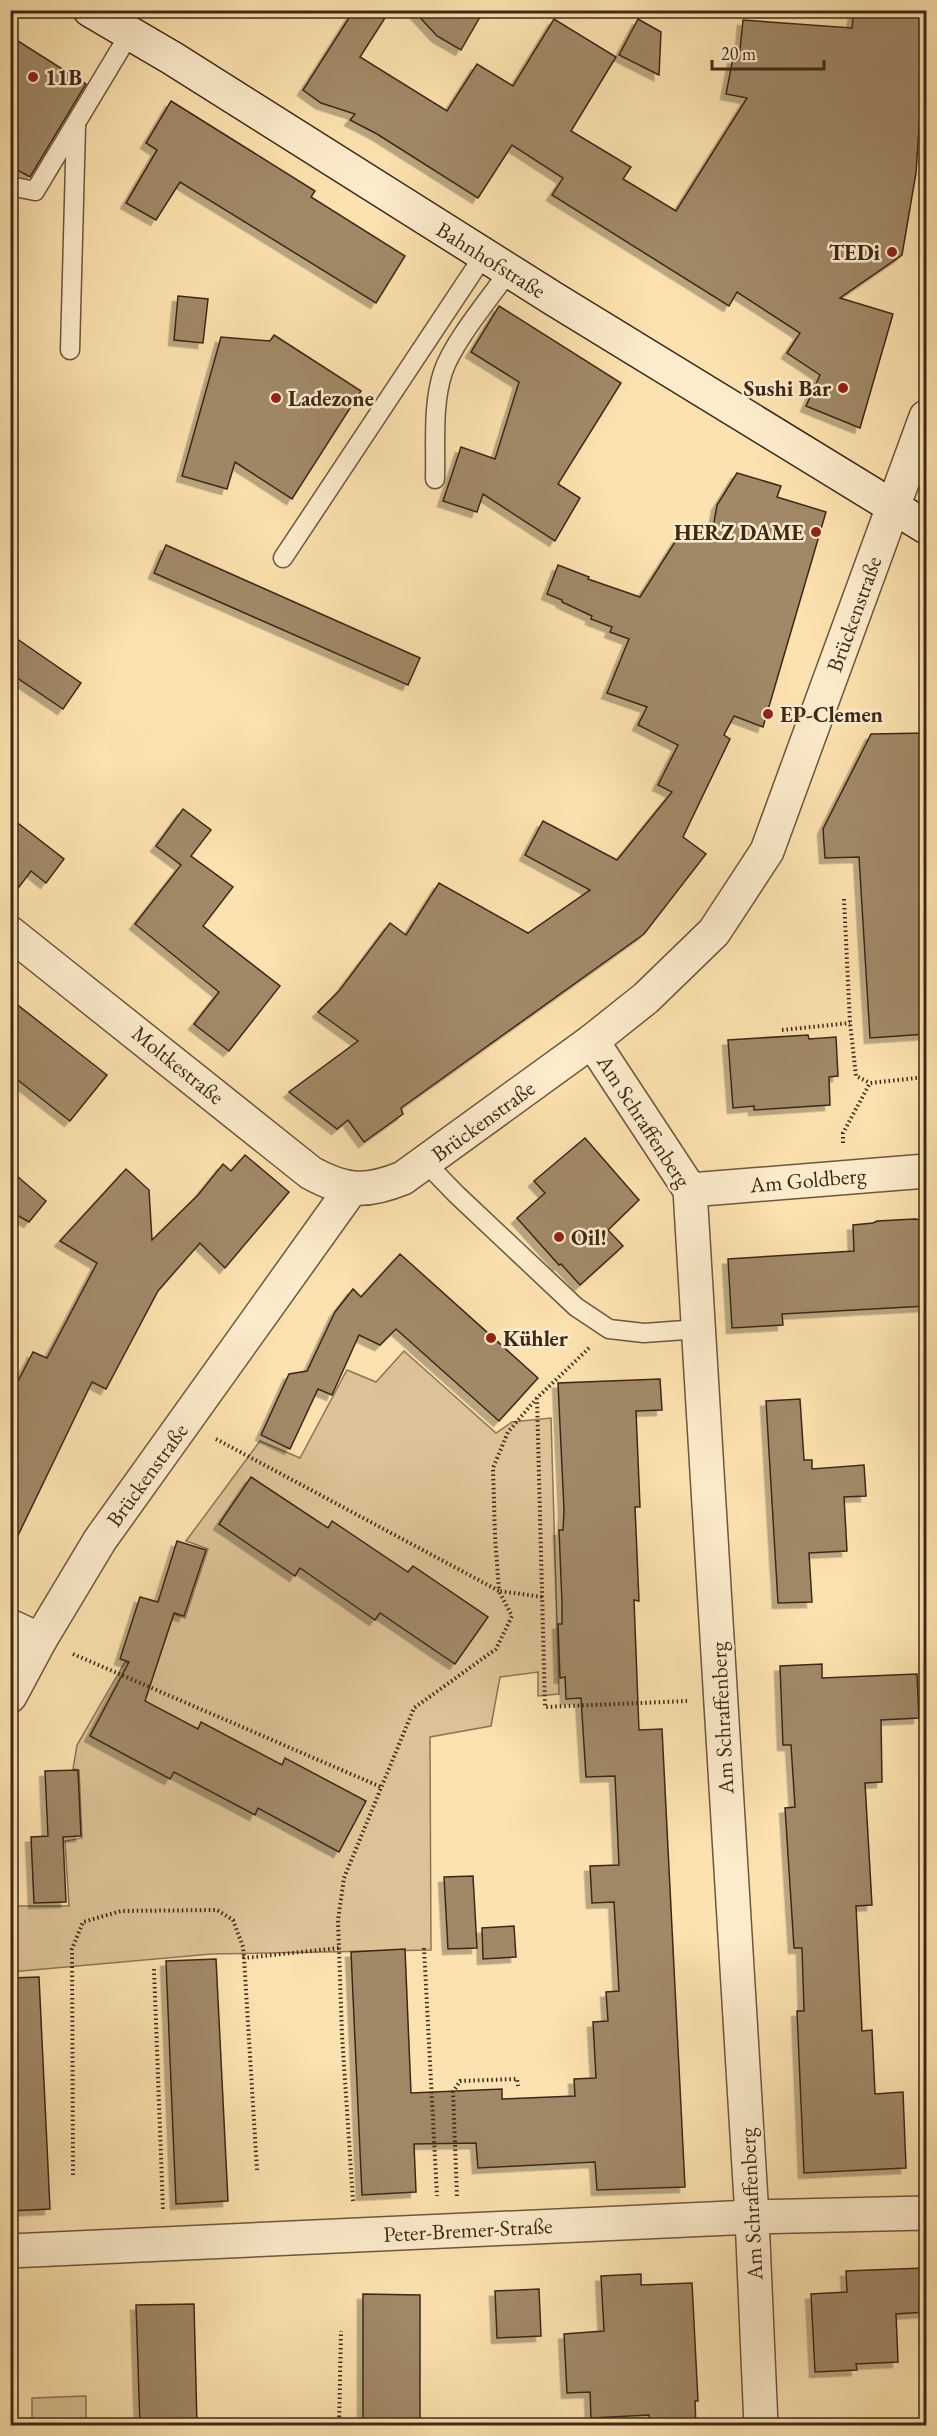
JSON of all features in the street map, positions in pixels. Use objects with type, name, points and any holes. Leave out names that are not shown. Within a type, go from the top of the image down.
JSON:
[{"type":"street","name":"Bahnhofstraße","points":[[107,18],[496,263],[927,527]]},
{"type":"street","name":"Brückenstraße","points":[[10,1696],[40,1640],[100,1540],[351,1189],[383,1186],[403,1178],[426,1163],[592,1041],[646,998],[714,932],[767,851],[927,417]]},
{"type":"street","points":[[894,506],[927,487]]},
{"type":"street","name":"Moltkestraße","points":[[10,933],[311,1173],[332,1184],[351,1189]]},
{"type":"street","name":"Am Schraffenberg","points":[[592,1041],[690,1190],[752,2217],[761,2426]]},
{"type":"street","name":"Am Goldberg","points":[[690,1190],[927,1171]]},
{"type":"street","points":[[10,1626],[40,1640]]},
{"type":"street","name":"Peter-Bremer-Straße","points":[[10,2251],[752,2217],[927,2213]]},
{"type":"lane","points":[[70,350],[76,126],[107,18]]},
{"type":"lane","points":[[10,186],[35,191],[76,126]]},
{"type":"lane","points":[[435,479],[438,396],[443,371],[458,345],[496,263]]},
{"type":"lane","points":[[283,558],[496,263]]},
{"type":"lane","points":[[426,1163],[576,1307],[609,1329],[644,1333],[699,1329]]},
{"type":"path","points":[[844,899],[850,1023],[856,1076],[870,1083],[927,1077]]},
{"type":"path","points":[[782,1030],[850,1023]]},
{"type":"path","points":[[843,1176],[843,1133],[870,1083]]},
{"type":"path","points":[[355,2235],[342,2035],[338,1920],[344,1878],[414,1708],[496,1649],[512,1616],[499,1591],[493,1468],[508,1432],[537,1398],[609,1329]]},
{"type":"path","points":[[537,1398],[545,1707],[721,1700]]},
{"type":"path","points":[[185,1423],[499,1591],[543,1597]]},
{"type":"path","points":[[40,1640],[381,1787]]},
{"type":"path","points":[[73,2175],[72,1949],[83,1922],[121,1911],[217,1910],[233,1920],[243,1947],[257,2170]]},
{"type":"path","points":[[244,1958],[339,1948]]},
{"type":"path","points":[[424,1948],[448,2231]]},
{"type":"path","points":[[154,1969],[165,2244]]},
{"type":"path","points":[[448,2231],[453,2092],[460,2081],[517,2079],[518,2086]]},
{"type":"path","points":[[339,2426],[341,2331]]},
{"type":"shaded area","points":[[404,1351],[496,1433],[512,1422],[551,1418],[559,1694],[538,1696],[538,1672],[500,1677],[491,1726],[430,1737],[431,1950],[211,1954],[11,1972],[11,1906],[69,1906],[65,1841],[82,1838],[79,1770],[73,1769],[77,1745],[125,1662],[154,1671],[174,1614],[185,1618],[208,1549],[186,1541],[260,1441],[300,1458],[347,1370],[376,1382]]},
{"type":"shaded area","points":[[86,2396],[86,2425],[32,2425],[32,2398]]},
{"type":"building","points":[[354,10],[390,10],[360,57],[447,111],[477,64],[513,86],[554,19],[616,57],[571,131],[631,167],[623,179],[676,211],[747,98],[726,94],[733,58],[739,59],[743,20],[852,28],[854,10],[927,10],[916,173],[902,255],[840,298],[893,314],[860,428],[806,406],[820,375],[787,353],[800,333],[737,292],[729,306],[552,195],[563,178],[512,145],[478,198],[377,134],[350,120],[355,114],[321,103],[303,90]]},
{"type":"building","points":[[413,10],[484,10],[461,50],[437,36]]},
{"type":"building","points":[[638,19],[661,32],[659,75],[619,55]]},
{"type":"building","points":[[10,36],[86,84],[30,177],[10,166]]},
{"type":"building","points":[[171,101],[315,191],[311,197],[405,256],[376,303],[180,182],[156,220],[126,203],[157,150],[146,143]]},
{"type":"building","points":[[178,296],[208,299],[203,343],[174,340]]},
{"type":"building","points":[[499,306],[621,383],[558,484],[580,498],[555,541],[483,494],[477,512],[443,501],[461,447],[495,459],[519,382],[471,352]]},
{"type":"building","points":[[274,335],[361,391],[292,499],[235,462],[227,489],[182,476],[221,337],[270,341]]},
{"type":"building","points":[[737,473],[781,486],[777,497],[826,512],[763,727],[734,716],[724,735],[730,739],[683,837],[706,854],[644,934],[401,1108],[403,1114],[364,1142],[348,1120],[337,1129],[289,1092],[358,1041],[318,1012],[339,991],[390,923],[406,935],[439,883],[528,933],[590,890],[525,855],[543,821],[617,860],[672,792],[658,785],[678,745],[638,725],[647,707],[607,693],[629,639],[610,632],[612,627],[591,619],[592,616],[547,594],[558,565],[589,577],[588,579],[640,597],[682,531],[711,539],[717,505]]},
{"type":"building","points":[[166,545],[420,658],[408,685],[154,573]]},
{"type":"building","points":[[10,634],[81,683],[63,709],[10,673]]},
{"type":"building","points":[[927,733],[927,1034],[870,1038],[859,857],[825,858],[823,829],[871,734]]},
{"type":"building","points":[[183,809],[211,830],[191,856],[233,887],[203,926],[280,986],[229,1051],[194,1024],[219,992],[135,924],[181,865],[156,846]]},
{"type":"building","points":[[10,817],[64,859],[46,883],[31,871],[10,899]]},
{"type":"building","points":[[10,999],[107,1075],[70,1121],[10,1074]]},
{"type":"building","points":[[808,1035],[809,1039],[836,1037],[838,1076],[829,1077],[830,1105],[754,1110],[754,1106],[733,1108],[728,1040]]},
{"type":"building","points":[[585,1138],[639,1200],[608,1230],[623,1246],[580,1285],[517,1218],[545,1193],[534,1181]]},
{"type":"building","points":[[245,1155],[289,1192],[225,1268],[200,1243],[158,1291],[106,1389],[92,1382],[10,1552],[10,1397],[33,1352],[47,1358],[97,1263],[60,1241],[126,1169],[149,1190],[152,1240],[198,1195],[223,1164],[231,1171]]},
{"type":"building","points":[[10,1170],[46,1201],[29,1222],[10,1211]]},
{"type":"building","points":[[915,1219],[927,1221],[927,1306],[782,1314],[783,1325],[732,1328],[728,1259],[854,1251],[853,1225]]},
{"type":"building","points":[[400,1254],[538,1378],[499,1421],[396,1329],[380,1345],[359,1335],[332,1395],[318,1389],[290,1449],[261,1435],[289,1374],[307,1371],[335,1312],[353,1289],[361,1297]]},
{"type":"building","points":[[660,1379],[662,1410],[636,1411],[640,1507],[635,1507],[639,1601],[634,1600],[639,1730],[662,1729],[685,2187],[597,2190],[595,2162],[478,2168],[476,2143],[414,2144],[416,2192],[362,2195],[351,1952],[405,1949],[411,2093],[502,2089],[502,2099],[575,2096],[574,2079],[596,2078],[593,2022],[608,2021],[606,1992],[619,1991],[614,1902],[592,1903],[590,1866],[619,1865],[615,1776],[586,1777],[581,1698],[566,1699],[565,1677],[560,1678],[558,1624],[562,1624],[562,1603],[559,1530],[563,1530],[564,1510],[558,1383]]},
{"type":"building","points":[[800,1399],[804,1460],[812,1460],[812,1469],[864,1465],[866,1496],[844,1497],[847,1551],[809,1553],[812,1602],[778,1603],[766,1401]]},
{"type":"building","points":[[251,1477],[328,1528],[332,1521],[408,1572],[413,1566],[488,1617],[455,1664],[380,1613],[375,1620],[300,1568],[295,1576],[219,1524]]},
{"type":"building","points":[[177,1541],[206,1550],[184,1616],[174,1613],[145,1701],[198,1729],[201,1722],[282,1765],[285,1758],[366,1801],[339,1852],[258,1808],[255,1815],[174,1772],[170,1779],[90,1736],[129,1662],[120,1659],[140,1597],[158,1602]]},
{"type":"building","points":[[822,1664],[822,1678],[917,1674],[919,1718],[881,1720],[882,1782],[865,1783],[872,1905],[856,1906],[862,2031],[872,2030],[875,2094],[903,2092],[906,2168],[804,2173],[797,2011],[804,2011],[802,1948],[794,1948],[785,1808],[795,1807],[791,1745],[783,1745],[780,1666]]},
{"type":"building","points":[[78,1770],[81,1836],[63,1837],[66,1902],[34,1903],[31,1837],[48,1836],[45,1771]]},
{"type":"building","points":[[473,1876],[477,1948],[448,1949],[444,1877]]},
{"type":"building","points":[[514,1926],[516,1957],[483,1959],[482,1928]]},
{"type":"building","points":[[216,1959],[228,2201],[176,2204],[166,1961]]},
{"type":"building","points":[[39,1977],[50,2209],[10,2211],[10,1978]]},
{"type":"building","points":[[924,2268],[926,2312],[896,2314],[898,2362],[856,2364],[857,2370],[815,2372],[811,2294],[847,2292],[846,2271]]},
{"type":"building","points":[[641,2274],[641,2285],[692,2283],[698,2401],[695,2401],[696,2426],[650,2426],[649,2415],[591,2418],[590,2392],[567,2393],[564,2334],[604,2331],[601,2276]]},
{"type":"building","points":[[539,2289],[541,2336],[497,2338],[495,2291]]},
{"type":"building","points":[[363,2294],[420,2295],[420,2426],[363,2426]]},
{"type":"building","points":[[194,2304],[197,2426],[140,2426],[136,2305]]},
{"type":"place","name":"11B","points":[[33,77]]},
{"type":"place","name":"TEDi","points":[[892,252]]},
{"type":"place","name":"Sushi Bar","points":[[843,388]]},
{"type":"place","name":"Ladezone","points":[[276,398]]},
{"type":"place","name":"HERZ DAME","points":[[816,532]]},
{"type":"place","name":"EP-Clemen","points":[[768,714]]},
{"type":"place","name":"Oil!","points":[[559,1237]]},
{"type":"place","name":"Kühler","points":[[491,1338]]}]
